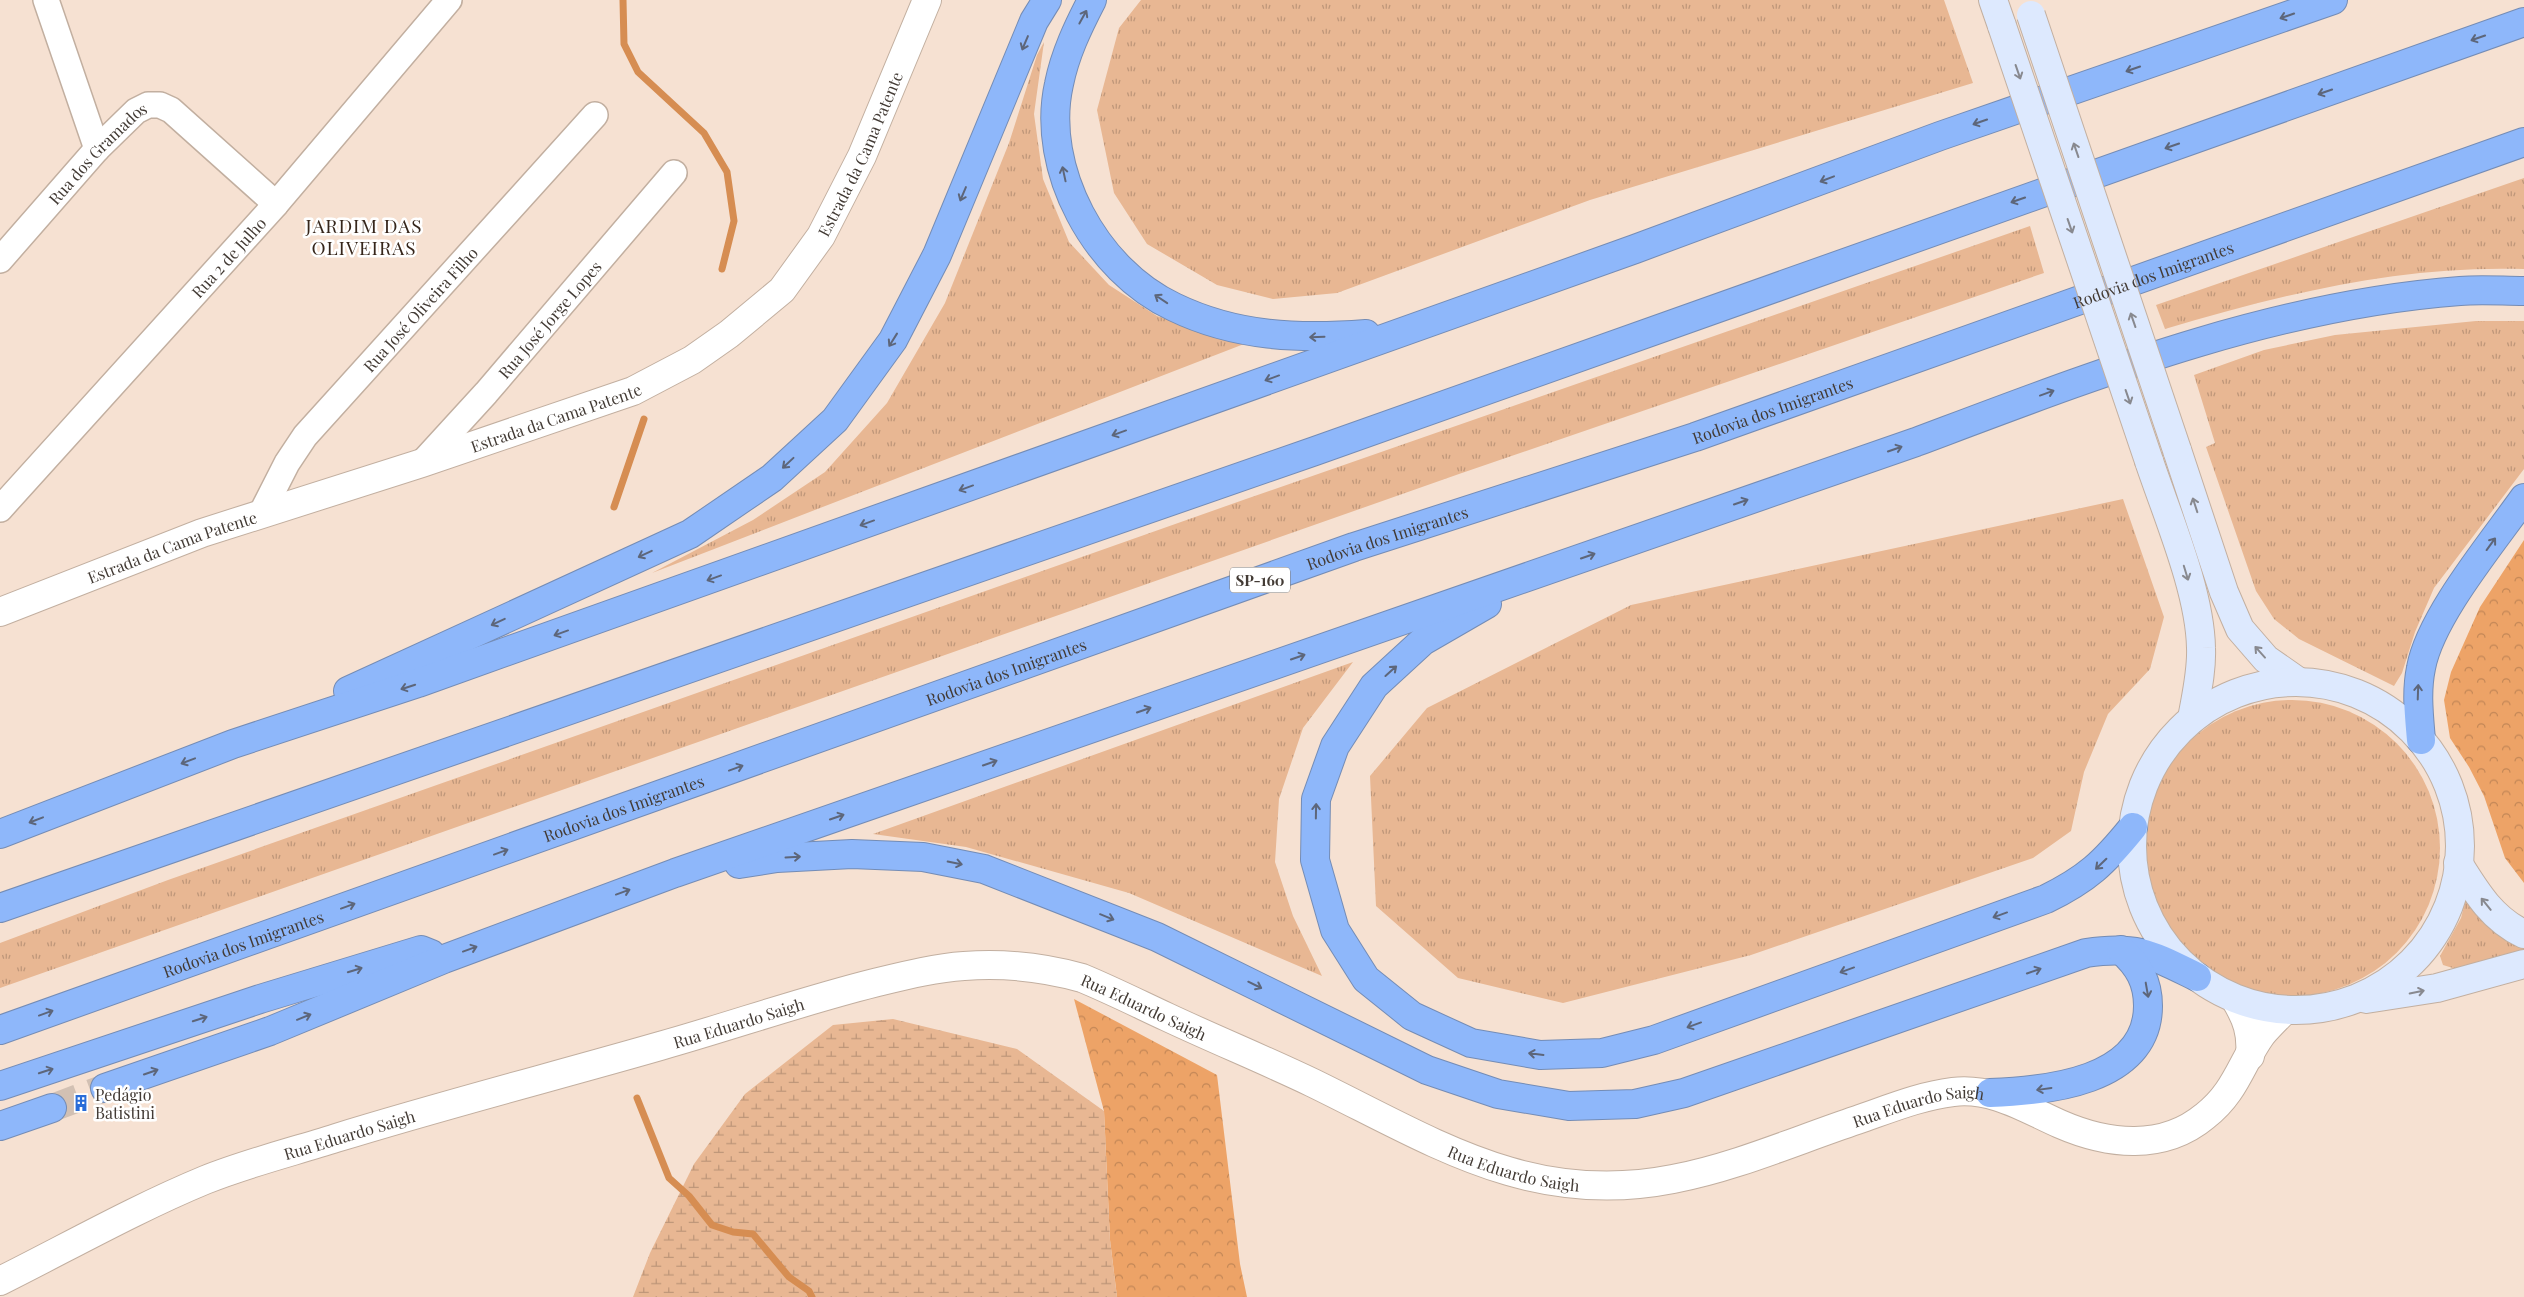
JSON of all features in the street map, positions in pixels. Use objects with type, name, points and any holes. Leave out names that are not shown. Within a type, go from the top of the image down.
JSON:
[{"type":"highway","points":[[233,744],[690,534],[779,472],[835,420],[893,340],[937,255],[1034,22],[1047,0]]},
{"type":"highway","points":[[1092,0],[1074,33],[1058,85],[1055,135],[1066,184],[1088,230],[1125,274],[1173,307],[1215,323],[1267,335],[1313,338],[1400,332]]},
{"type":"highway","points":[[0,834],[233,744],[418,684],[1787,194],[1940,136],[2333,0]]},
{"type":"highway","points":[[0,908],[1315,451],[2524,22]]},
{"type":"highway","name":"Rodovia dos Imigrantes","points":[[0,1030],[1354,547],[1695,437],[2524,142]]},
{"type":"highway","points":[[105,1088],[270,1031],[444,959],[675,873],[1916,442],[2088,378],[2214,337],[2320,310],[2396,298],[2461,291],[2524,291]]},
{"type":"highway","points":[[2421,740],[2418,693],[2421,666],[2430,641],[2447,608],[2524,498]]},
{"type":"highway","points":[[1542,572],[1423,641],[1374,686],[1335,746],[1316,799],[1316,860],[1335,930],[1366,979],[1412,1016],[1472,1043],[1540,1055],[1602,1053],[1654,1040],[2046,899],[2086,878],[2114,850],[2133,827]]},
{"type":"highway","points":[[675,873],[777,858],[852,854],[923,857],[984,869],[1157,937],[1427,1070],[1498,1094],[1569,1106],[1636,1104],[1684,1093],[2086,953],[2135,950],[2157,957],[2196,977]]},
{"type":"highway","points":[[0,1086],[260,999],[421,950],[444,959]]},
{"type":"highway","points":[[1990,1094],[2024,1092],[2069,1084],[2110,1068],[2131,1051],[2147,1022],[2148,999],[2145,980],[2138,967],[2121,950]]},
{"type":"highway","points":[[0,1126],[52,1108]]},
{"type":"main road","points":[[1993,0],[2188,578],[2200,632],[2200,669],[2192,719]]},
{"type":"main road","points":[[2028,8],[2224,592],[2240,629],[2266,659],[2299,682]]},
{"type":"main road","points":[[2352,1000],[2390,980],[2406,968],[2430,940],[2448,904],[2458,863],[2458,830],[2450,792],[2440,769],[2421,740],[2396,716],[2366,698],[2334,686],[2299,682],[2268,684],[2243,690],[2216,702],[2192,719],[2168,743],[2151,770],[2140,794],[2133,827],[2134,870],[2145,910],[2167,947],[2196,977],[2235,999],[2285,1010],[2323,1008],[2352,1000],[2403,995],[2437,988],[2524,964]]},
{"type":"main road","points":[[2458,863],[2484,903],[2497,917],[2510,928],[2524,934]]},
{"type":"street","name":"Rua 2 de Julho","points":[[0,508],[276,204],[449,0]]},
{"type":"street","name":"Estrada da Cama Patente","points":[[0,612],[202,533],[422,463],[633,391],[692,360],[729,334],[782,290],[821,236],[862,156],[927,0]]},
{"type":"street","points":[[51,2],[97,149]]},
{"type":"street","name":"Rua dos Gramados","points":[[0,260],[97,149],[136,111],[148,106],[160,105],[170,110],[276,204]]},
{"type":"street","name":"Rua José Oliveira Filho","points":[[261,514],[287,463],[305,436],[595,114]]},
{"type":"street","name":"Rua José Jorge Lopes","points":[[422,463],[486,393],[674,173]]},
{"type":"street","name":"Rua Eduardo Saigh","points":[[0,1281],[156,1202],[206,1180],[252,1164],[418,1113],[653,1048],[822,997],[908,975],[961,966],[1000,965],[1031,967],[1058,971],[1082,978],[1271,1063],[1457,1155],[1522,1176],[1583,1186],[1610,1186],[1673,1179],[1738,1161],[1922,1098],[1963,1090],[1990,1094],[2087,1135],[2126,1141],[2164,1138],[2191,1126],[2218,1104],[2238,1078],[2262,1034],[2285,1010]]},
{"type":"street","name":"Rua Eduardo Saigh","points":[[2235,999],[2250,1032],[2250,1056]]},
{"type":"green space","points":[[1141,0],[1944,0],[1973,83],[1590,200],[1337,293],[1273,299],[1217,285],[1147,244],[1114,193],[1097,110],[1119,28]]},
{"type":"green space","points":[[1044,42],[1034,114],[1043,179],[1069,242],[1109,285],[1157,316],[1244,344],[652,573],[753,520],[825,472],[887,403],[945,303],[1009,143],[1037,55]]},
{"type":"green space","points":[[2524,178],[2524,269],[2478,269],[2433,272],[2342,284],[2253,304],[2165,329],[2156,305]]},
{"type":"green space","points":[[2030,226],[2044,273],[1459,474],[0,988],[0,943],[168,880],[1246,499]]},
{"type":"green space","points":[[2476,321],[2524,321],[2524,469],[2434,588],[2415,632],[2402,673],[2394,686],[2299,639],[2274,619],[2256,591],[2206,447],[2215,443],[2194,375],[2264,350],[2335,335]]},
{"type":"green space","points":[[2123,499],[2164,617],[2150,669],[2108,714],[2084,772],[2071,831],[2033,858],[1751,955],[1563,1003],[1458,978],[1376,906],[1370,776],[1427,708],[1631,605]]},
{"type":"green space","points":[[2524,540],[2524,883],[2505,858],[2484,796],[2469,767],[2450,738],[2444,700],[2451,672],[2480,607]]},
{"type":"green space","points":[[1353,662],[1303,728],[1279,799],[1275,862],[1293,916],[1322,976],[1129,893],[966,847],[873,834]]},
{"type":"green space","points":[[2292,700],[2321,703],[2362,718],[2386,734],[2406,754],[2422,778],[2433,805],[2437,819],[2440,848],[2437,877],[2422,918],[2406,942],[2386,962],[2362,978],[2335,989],[2321,993],[2292,996],[2263,993],[2222,978],[2198,962],[2178,942],[2162,918],[2151,891],[2147,877],[2144,848],[2147,819],[2162,778],[2178,754],[2198,734],[2222,718],[2249,707],[2263,703]]},
{"type":"green space","points":[[2467,895],[2524,944],[2524,956],[2456,969],[2443,965],[2440,956],[2461,918]]},
{"type":"green space","points":[[1074,999],[1217,1075],[1240,1264],[1247,1297],[1117,1297],[1110,1240],[1104,1111]]},
{"type":"green space","points":[[893,1019],[1017,1049],[1104,1111],[1110,1240],[1117,1297],[633,1297],[650,1253],[694,1164],[745,1094],[833,1025]]},
{"type":"waterway","points":[[623,0],[624,44],[638,72],[704,133],[727,172],[734,221],[722,269]]},
{"type":"waterway","points":[[614,507],[644,419]]},
{"type":"waterway","points":[[637,1098],[669,1178],[689,1196],[712,1225],[733,1232],[753,1234],[789,1277],[809,1291],[812,1297]]},
{"type":"tunnel","points":[[52,1108],[105,1088]]},
{"type":"place","name":"Pedágio Batistini","points":[[81,1103]]},
{"type":"district","name":"JARDIM DAS OLIVEIRAS","points":[[364,236]]}]
